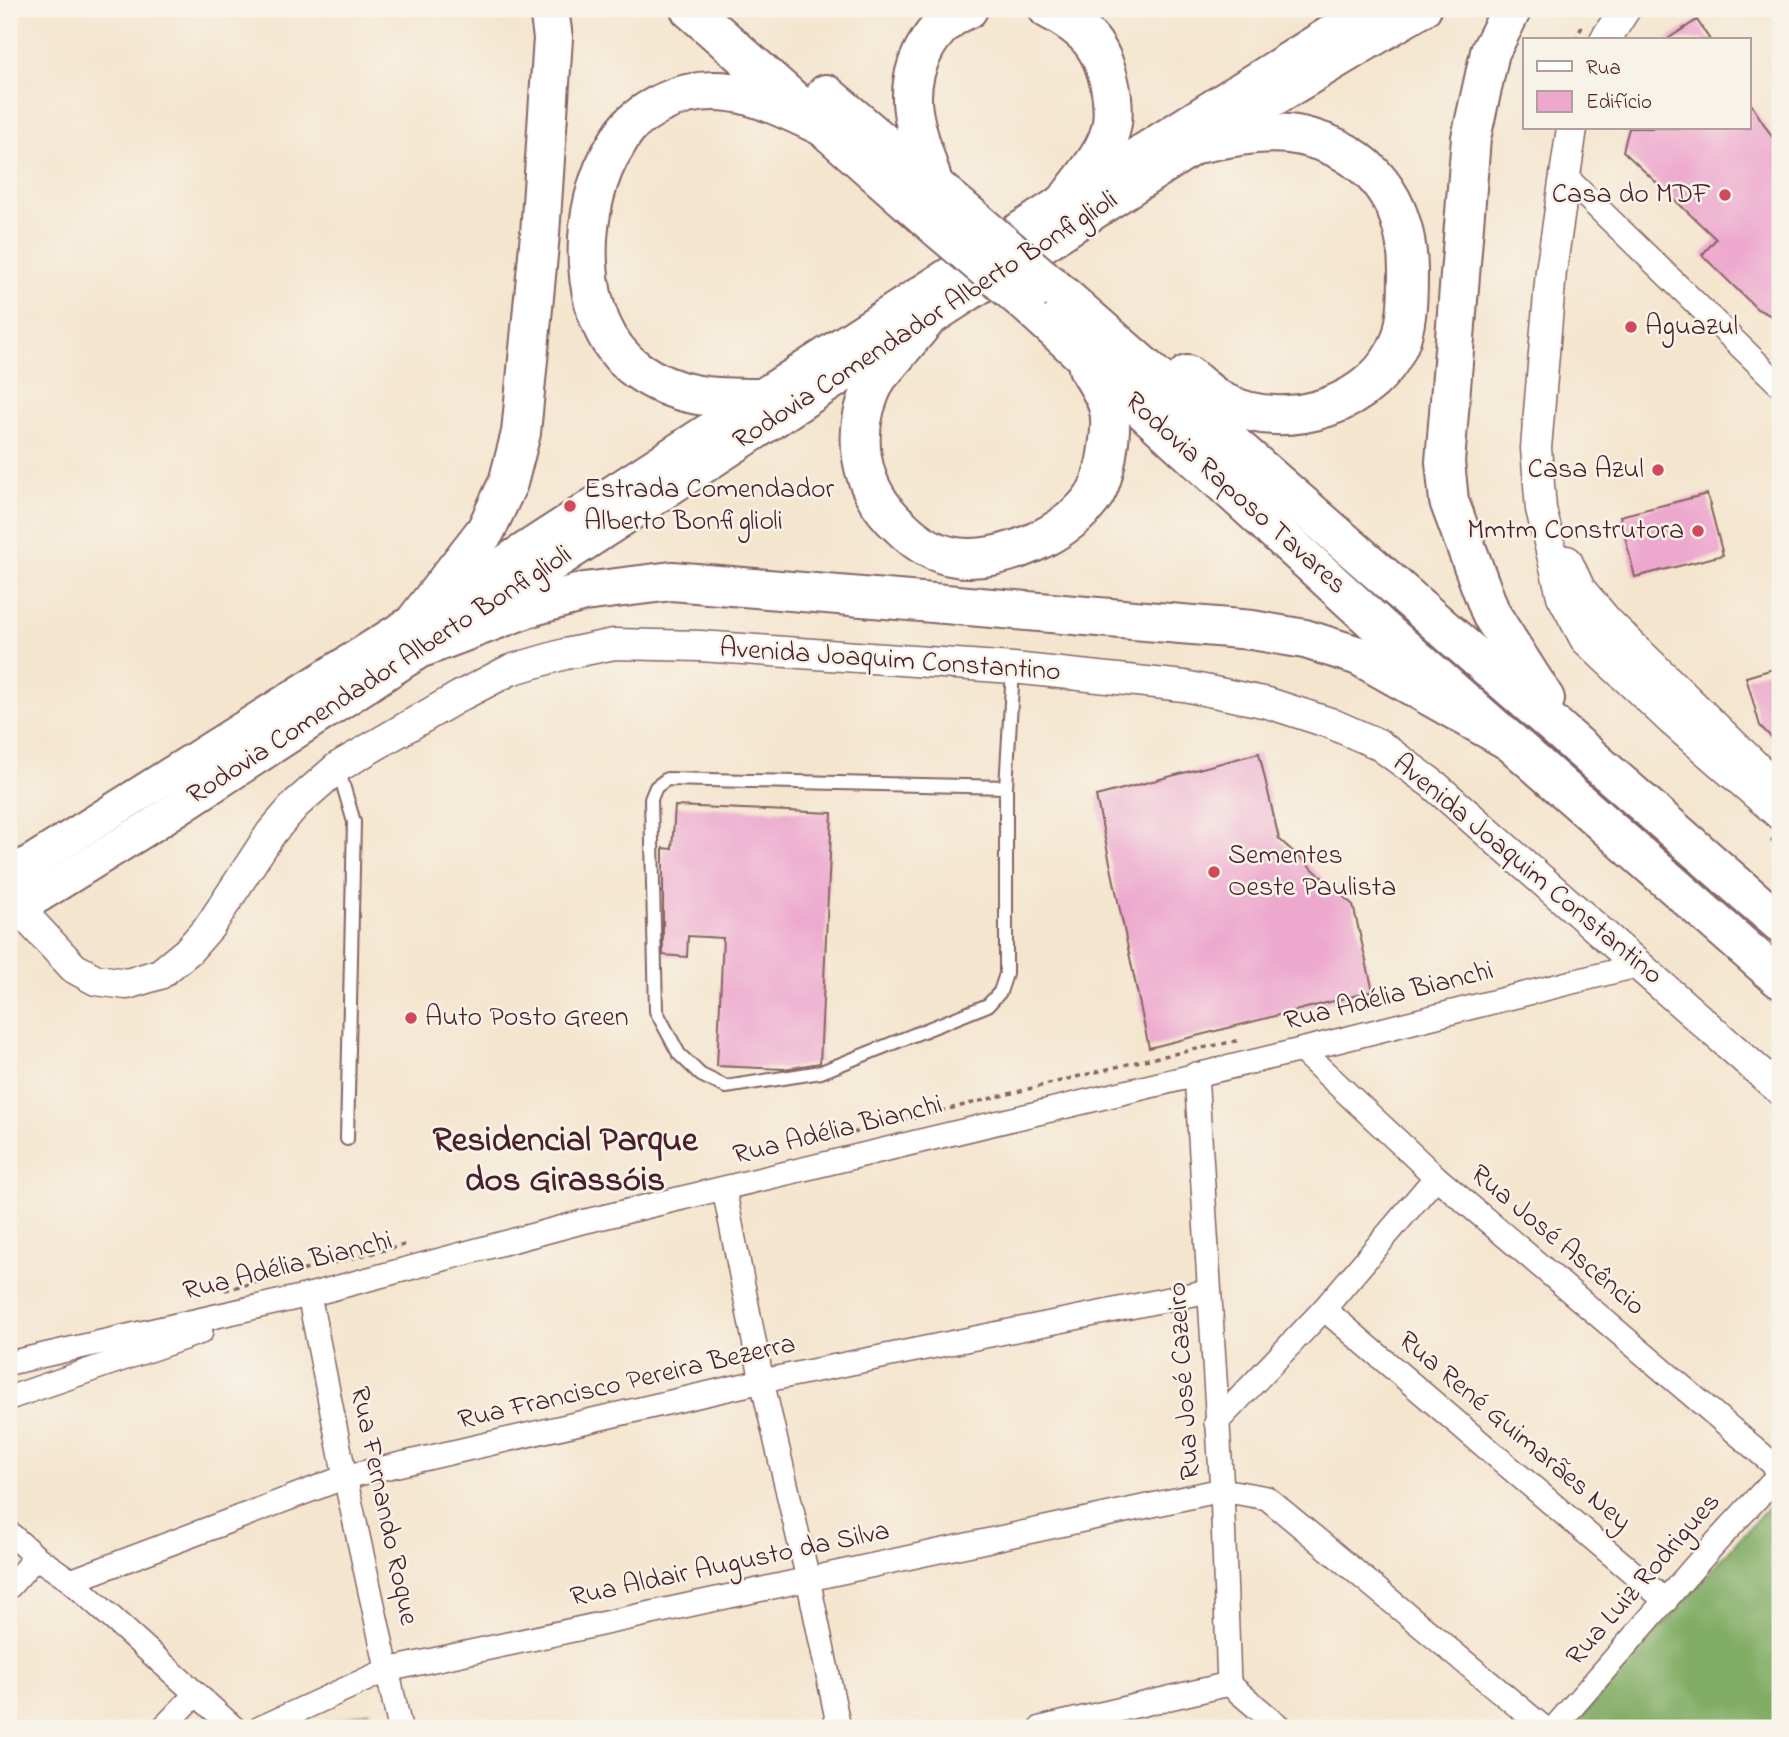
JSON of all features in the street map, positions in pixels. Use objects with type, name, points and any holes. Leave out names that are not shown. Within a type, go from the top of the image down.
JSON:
[{"type":"highway","points":[[420,633],[486,530],[508,484],[521,433],[540,234],[553,38],[549,9]]},
{"type":"highway","name":"Rodovia Raposo Tavares","points":[[690,9],[828,130],[955,222],[1570,739],[1780,923]]},
{"type":"highway","name":"Rodovia Raposo Tavares","points":[[724,9],[933,183],[955,222]]},
{"type":"highway","points":[[933,183],[912,106],[915,66],[932,35],[956,14],[968,9]]},
{"type":"highway","points":[[1048,9],[1073,23],[1095,46],[1112,98],[1112,125],[1098,158],[1069,197]]},
{"type":"highway","points":[[1512,9],[1490,52],[1471,138],[1445,463],[1449,501],[1490,614],[1570,739]]},
{"type":"highway","points":[[759,398],[707,398],[675,390],[636,370],[615,347],[599,318],[590,284],[587,250],[590,216],[598,182],[610,155],[629,125],[659,104],[687,94],[721,92],[758,96],[828,130]]},
{"type":"highway","points":[[1043,298],[1138,337],[1224,403],[1250,413],[1299,415],[1326,409],[1353,394],[1376,376],[1401,339],[1408,301],[1408,260],[1404,234],[1396,208],[1383,183],[1343,151],[1301,136],[1240,135],[1201,143]]},
{"type":"highway","name":"Rodovia Raposo Tavares","points":[[1043,298],[1081,354],[1380,627],[1780,979]]},
{"type":"highway","points":[[926,320],[877,378],[871,389],[864,405],[860,441],[862,460],[867,479],[883,512],[915,540],[930,549],[957,557],[1004,553],[1040,540],[1076,516],[1095,493],[1105,465],[1111,435],[1110,425],[1108,406],[1081,354]]},
{"type":"highway","points":[[420,633],[584,592],[672,581],[1252,630],[1305,639],[1359,656],[1511,742]]},
{"type":"highway","points":[[1728,933],[1780,992]]},
{"type":"main road","name":"Rodovia Comendador Alberto Bonfiglioli","points":[[13,911],[146,829],[420,633],[759,398],[1069,197],[1368,9]]},
{"type":"main road","name":"Rodovia Comendador Alberto Bonfiglioli","points":[[9,876],[420,633],[926,320],[1201,143],[1424,9]]},
{"type":"street","points":[[1606,38],[1625,9]]},
{"type":"street","points":[[1572,130],[1551,271],[1536,448],[1541,509],[1562,596],[1585,639],[1672,722],[1775,827]]},
{"type":"street","points":[[1564,175],[1776,374]]},
{"type":"street","points":[[1541,509],[1580,589],[1598,611],[1780,790]]},
{"type":"street","name":"Avenida Joaquim Constantino","points":[[13,911],[74,968],[96,980],[127,984],[160,974],[188,951],[210,926],[271,833],[296,804],[338,767],[510,670],[565,654],[614,644],[700,646],[1013,668],[1184,686],[1268,703],[1330,723],[1378,744],[1434,785],[1780,1090]]},
{"type":"street","name":"Rua Adélia Bianchi","points":[[9,1363],[309,1295],[582,1222],[1301,1050],[1640,965]]},
{"type":"street","name":"Rua José Ascêncio","points":[[1301,1050],[1436,1177],[1780,1472]]},
{"type":"street","name":"Rua José Cazeiro","points":[[1196,1074],[1222,1490],[1229,1684]]},
{"type":"street","points":[[1216,1423],[1324,1309],[1436,1177]]},
{"type":"street","points":[[724,1189],[762,1381],[839,1728]]},
{"type":"street","name":"Rua Francisco Pereira Bezerra","points":[[71,1581],[345,1477],[762,1381],[1209,1292]]},
{"type":"street","points":[[9,1398],[309,1295]]},
{"type":"street","name":"Rua Fernando Roque","points":[[309,1295],[345,1477],[400,1728]]},
{"type":"street","name":"Rua René Guimarães Ney","points":[[1324,1309],[1666,1601]]},
{"type":"street","name":"Rua Luiz Rodrigues","points":[[1554,1728],[1780,1472]]},
{"type":"street","points":[[1222,1490],[1267,1498],[1544,1728]]},
{"type":"street","name":"Rua Aldair Augusto da Silva","points":[[260,1728],[387,1670],[1222,1490]]},
{"type":"street","points":[[9,1533],[36,1557],[71,1581],[234,1728]]},
{"type":"street","points":[[9,1587],[36,1557]]},
{"type":"street","points":[[1041,1728],[1229,1684],[1281,1728]]},
{"type":"street","points":[[163,1728],[195,1695]]},
{"type":"lane","points":[[1006,787],[667,779],[656,787],[651,799],[656,1011],[679,1054],[701,1075],[726,1087],[821,1072],[988,1005],[1000,992],[1006,974],[1006,787],[1013,668]]},
{"type":"lane","points":[[338,767],[354,822],[347,1139]]},
{"type":"path","points":[[1775,827],[1780,846]]},
{"type":"green space","points":[[1780,1493],[1780,1728],[1572,1728]]},
{"type":"green space","points":[[369,1711],[374,1728],[314,1728]]},
{"type":"building","points":[[1697,20],[1709,38],[1669,38]]},
{"type":"building","name":"Casa do MDF","points":[[1750,103],[1780,149],[1780,320],[1757,309],[1702,255],[1716,239],[1623,151],[1628,130],[1750,130]]},
{"type":"building","points":[[1707,494],[1723,555],[1635,577],[1620,516]]},
{"type":"building","points":[[1780,667],[1780,746],[1760,726],[1746,677]]},
{"type":"building","name":"Sementes Oeste Paulista","points":[[1259,753],[1279,839],[1353,905],[1373,991],[1149,1048],[1096,796]]},
{"type":"building","points":[[675,806],[832,813],[820,1063],[784,1069],[717,1066],[723,938],[688,936],[687,957],[663,955],[663,848],[672,849]]},
{"type":"place","name":"Casa do MDF","points":[[1725,195]]},
{"type":"place","name":"Aguazul","points":[[1631,327]]},
{"type":"place","name":"Casa Azul","points":[[1658,470]]},
{"type":"place","name":"Estrada Comendador Alberto Bonfiglioli","points":[[570,506]]},
{"type":"place","name":"Mmtm Construtora","points":[[1698,531]]},
{"type":"place","name":"Sementes Oeste Paulista","points":[[1214,872]]},
{"type":"place","name":"Auto Posto Green","points":[[411,1018]]},
{"type":"district","name":"Residencial Parque dos Girassóis","points":[[565,1161]]}]
